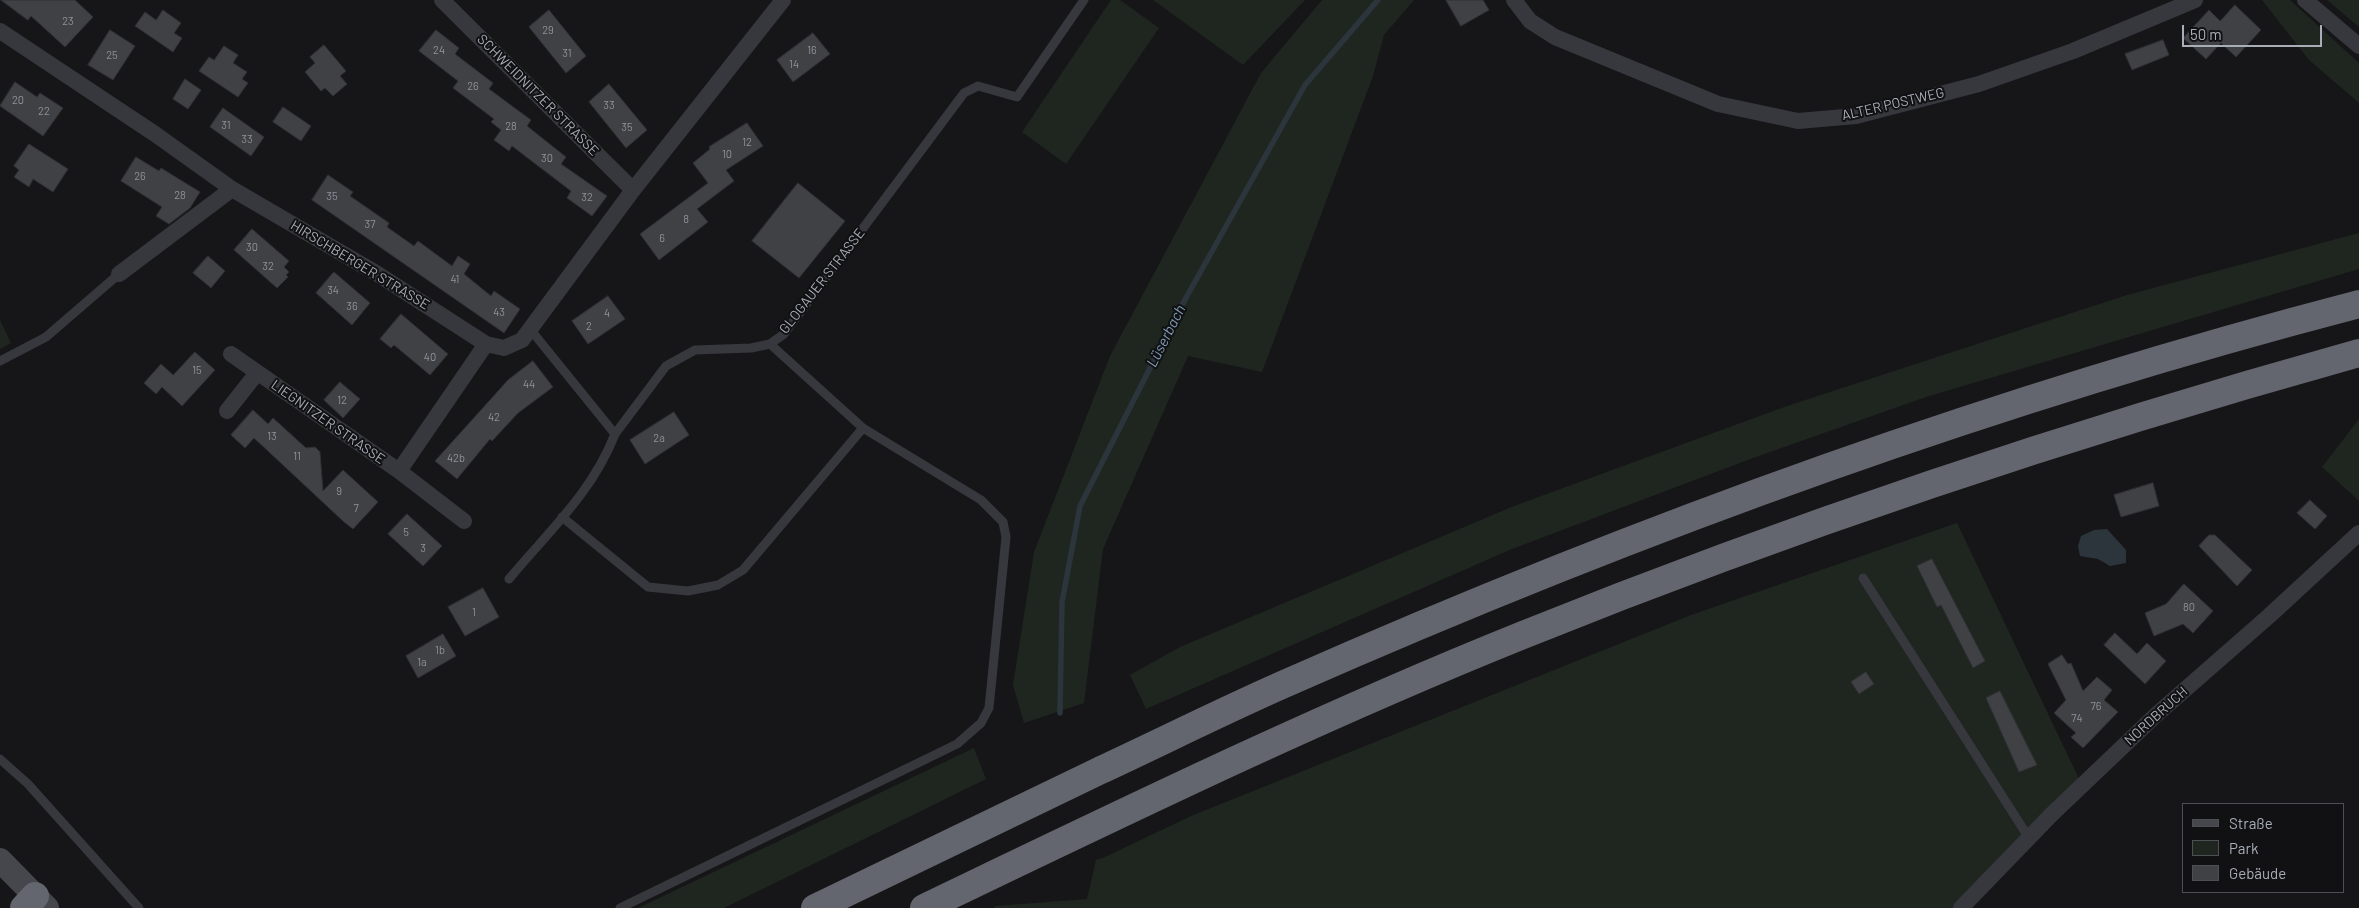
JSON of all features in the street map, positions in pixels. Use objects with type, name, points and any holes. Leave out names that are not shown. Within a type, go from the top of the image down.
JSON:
[{"type":"highway","points":[[815,908],[1277,687],[1395,636],[1613,547],[1714,508],[2030,400],[2129,369],[2359,304]]},
{"type":"highway","points":[[924,908],[1287,736],[1522,635],[1727,555],[1937,480],[2146,414],[2359,353]]},
{"type":"main road","points":[[0,860],[35,904]]},
{"type":"street","name":"SCHWEIDNITZER STRASSE","points":[[442,0],[632,190]]},
{"type":"street","points":[[486,344],[504,348],[522,340],[632,190],[783,0]]},
{"type":"street","name":"ALTER POSTWEG","points":[[1514,0],[1530,21],[1556,37],[1718,104],[1798,121],[1856,116],[1979,84],[2073,51],[2195,0]]},
{"type":"street","points":[[2305,0],[2359,46]]},
{"type":"street","name":"HIRSCHBERGER STRASSE","points":[[0,31],[155,134],[232,189],[376,273],[486,344]]},
{"type":"street","points":[[119,274],[232,189]]},
{"type":"street","name":"LIEGNITZER STRASSE","points":[[399,472],[486,344]]},
{"type":"street","name":"LIEGNITZER STRASSE","points":[[231,354],[399,472],[464,521]]},
{"type":"street","name":"LIEGNITZER STRASSE","points":[[227,411],[257,373]]},
{"type":"street","name":"NORDBRUCH","points":[[1961,908],[2029,838],[2156,715],[2269,616],[2359,533]]},
{"type":"lane","name":"GLOGAUER STRASSE","points":[[509,579],[562,517],[580,499],[604,462],[615,434],[666,366],[695,350],[751,348],[770,344],[784,334],[964,93],[978,86],[1017,97],[1084,0]]},
{"type":"lane","points":[[0,361],[46,337],[119,274]]},
{"type":"lane","points":[[530,329],[615,434]]},
{"type":"lane","points":[[620,908],[957,744],[981,723],[989,708],[1005,544],[1003,522],[980,500],[863,428],[770,344]]},
{"type":"lane","points":[[562,517],[648,587],[688,591],[718,585],[743,570],[863,428]]},
{"type":"lane","points":[[1863,578],[2029,838]]},
{"type":"lane","points":[[0,759],[28,784],[139,908]]},
{"type":"green space","points":[[1111,0],[1120,0],[1159,28],[1066,164],[1022,132]]},
{"type":"green space","points":[[1153,0],[1305,0],[1243,65]]},
{"type":"green space","points":[[1322,0],[1414,0],[1384,35],[1373,76],[1262,372],[1188,356],[1103,549],[1084,703],[1024,723],[1013,685],[1034,552],[1110,356],[1261,73]]},
{"type":"green space","points":[[2262,0],[2290,0],[2359,63],[2359,103],[2309,60]]},
{"type":"green space","points":[[2327,0],[2359,0],[2359,27]]},
{"type":"green space","points":[[2359,233],[2359,269],[1926,397],[1753,458],[1512,549],[1146,709],[1130,675],[1180,647],[1514,506],[1787,406],[2127,295]]},
{"type":"green space","points":[[0,320],[11,343],[0,349]]},
{"type":"green space","points":[[2359,419],[2359,501],[2322,467]]},
{"type":"green space","points":[[1957,523],[2082,785],[1960,908],[994,908],[995,906],[1087,899],[1096,860],[1191,816],[1691,615]]},
{"type":"green space","points":[[974,748],[986,779],[724,908],[638,908]]},
{"type":"shaded area","points":[[2107,529],[2126,550],[2126,563],[2110,566],[2098,559],[2080,556],[2078,546],[2081,536],[2094,530]]},
{"type":"building","points":[[1,0],[75,0],[93,17],[65,47],[31,16],[28,20]]},
{"type":"building","points":[[1446,0],[1483,0],[1489,10],[1461,26]]},
{"type":"building","points":[[2235,5],[2261,30],[2236,57],[2221,43],[2206,59],[2183,38],[2209,10],[2220,21]]},
{"type":"building","points":[[163,10],[181,23],[174,33],[182,38],[173,52],[135,26],[145,12],[156,20]]},
{"type":"building","points":[[549,10],[586,56],[566,73],[529,27]]},
{"type":"building","points":[[110,30],[135,46],[113,80],[88,65]]},
{"type":"building","points":[[436,30],[459,48],[455,54],[493,83],[489,89],[531,120],[527,126],[566,157],[561,164],[607,196],[592,216],[567,198],[571,191],[512,146],[509,151],[494,140],[501,130],[491,122],[494,119],[453,88],[458,81],[419,51]]},
{"type":"building","points":[[813,33],[830,54],[793,82],[777,60]]},
{"type":"building","points":[[2163,40],[2169,55],[2132,70],[2125,54]]},
{"type":"building","points":[[324,45],[346,71],[340,76],[347,84],[333,96],[325,88],[321,91],[305,72],[315,63],[310,57]]},
{"type":"building","points":[[224,46],[238,55],[233,63],[247,72],[242,79],[248,83],[238,97],[199,71],[209,57],[214,60]]},
{"type":"building","points":[[185,79],[201,90],[188,109],[173,99]]},
{"type":"building","points":[[15,82],[37,97],[40,93],[63,108],[43,136],[0,106]]},
{"type":"building","points":[[609,84],[647,130],[626,148],[589,102]]},
{"type":"building","points":[[283,107],[311,126],[301,141],[273,122]]},
{"type":"building","points":[[223,108],[264,137],[251,156],[210,127]]},
{"type":"building","points":[[747,123],[763,146],[726,170],[734,181],[697,209],[708,222],[659,260],[640,234],[708,183],[693,163],[710,149],[709,147]]},
{"type":"building","points":[[29,144],[68,169],[53,192],[33,179],[29,187],[14,177],[19,170],[14,166]]},
{"type":"building","points":[[136,157],[159,171],[161,168],[200,192],[190,208],[169,224],[156,216],[162,207],[121,181]]},
{"type":"building","points":[[328,175],[353,192],[350,196],[389,223],[387,227],[414,246],[418,241],[452,266],[458,256],[470,264],[464,274],[491,296],[494,291],[520,309],[504,333],[312,200]]},
{"type":"building","points":[[798,183],[845,221],[799,278],[752,241]]},
{"type":"building","points":[[252,229],[289,261],[284,267],[289,272],[286,275],[288,277],[277,288],[234,250]]},
{"type":"building","points":[[208,256],[225,271],[211,288],[193,273]]},
{"type":"building","points":[[334,272],[370,303],[352,325],[316,293]]},
{"type":"building","points":[[608,296],[625,319],[588,344],[572,321]]},
{"type":"building","points":[[401,314],[448,354],[430,375],[394,345],[391,348],[380,339]]},
{"type":"building","points":[[195,352],[215,370],[182,406],[162,387],[156,394],[144,383],[161,364],[173,375]]},
{"type":"building","points":[[533,361],[553,387],[518,413],[492,441],[490,439],[457,479],[435,461],[508,380]]},
{"type":"building","points":[[340,382],[360,399],[343,418],[324,400]]},
{"type":"building","points":[[253,410],[268,424],[273,418],[306,448],[315,447],[320,452],[323,491],[343,470],[378,502],[353,529],[254,438],[245,448],[231,435]]},
{"type":"building","points":[[674,412],[689,435],[645,464],[630,440]]},
{"type":"building","points":[[2153,483],[2159,506],[2121,517],[2114,495]]},
{"type":"building","points":[[2310,500],[2327,516],[2315,529],[2297,513]]},
{"type":"building","points":[[407,514],[442,546],[423,566],[388,534]]},
{"type":"building","points":[[2209,535],[2215,535],[2252,570],[2237,586],[2199,546]]},
{"type":"building","points":[[1932,559],[1985,661],[1973,668],[1941,605],[1937,607],[1917,566]]},
{"type":"building","points":[[2184,584],[2213,611],[2193,633],[2183,624],[2154,636],[2145,613],[2166,604]]},
{"type":"building","points":[[483,588],[499,617],[465,636],[448,607]]},
{"type":"building","points":[[2115,633],[2137,654],[2147,643],[2166,661],[2145,684],[2104,645]]},
{"type":"building","points":[[443,634],[456,656],[418,678],[406,656]]},
{"type":"building","points":[[2062,655],[2068,664],[2071,663],[2083,691],[2097,677],[2112,690],[2104,700],[2118,712],[2083,748],[2071,737],[2076,733],[2054,713],[2066,700],[2048,664]]},
{"type":"building","points":[[1866,672],[1874,684],[1859,694],[1851,682]]},
{"type":"building","points":[[2000,691],[2037,765],[2019,772],[1986,698]]},
{"type":"waterway","name":"Lüserbach","points":[[1060,713],[1062,602],[1080,506],[1182,305],[1305,85],[1378,0]]}]
